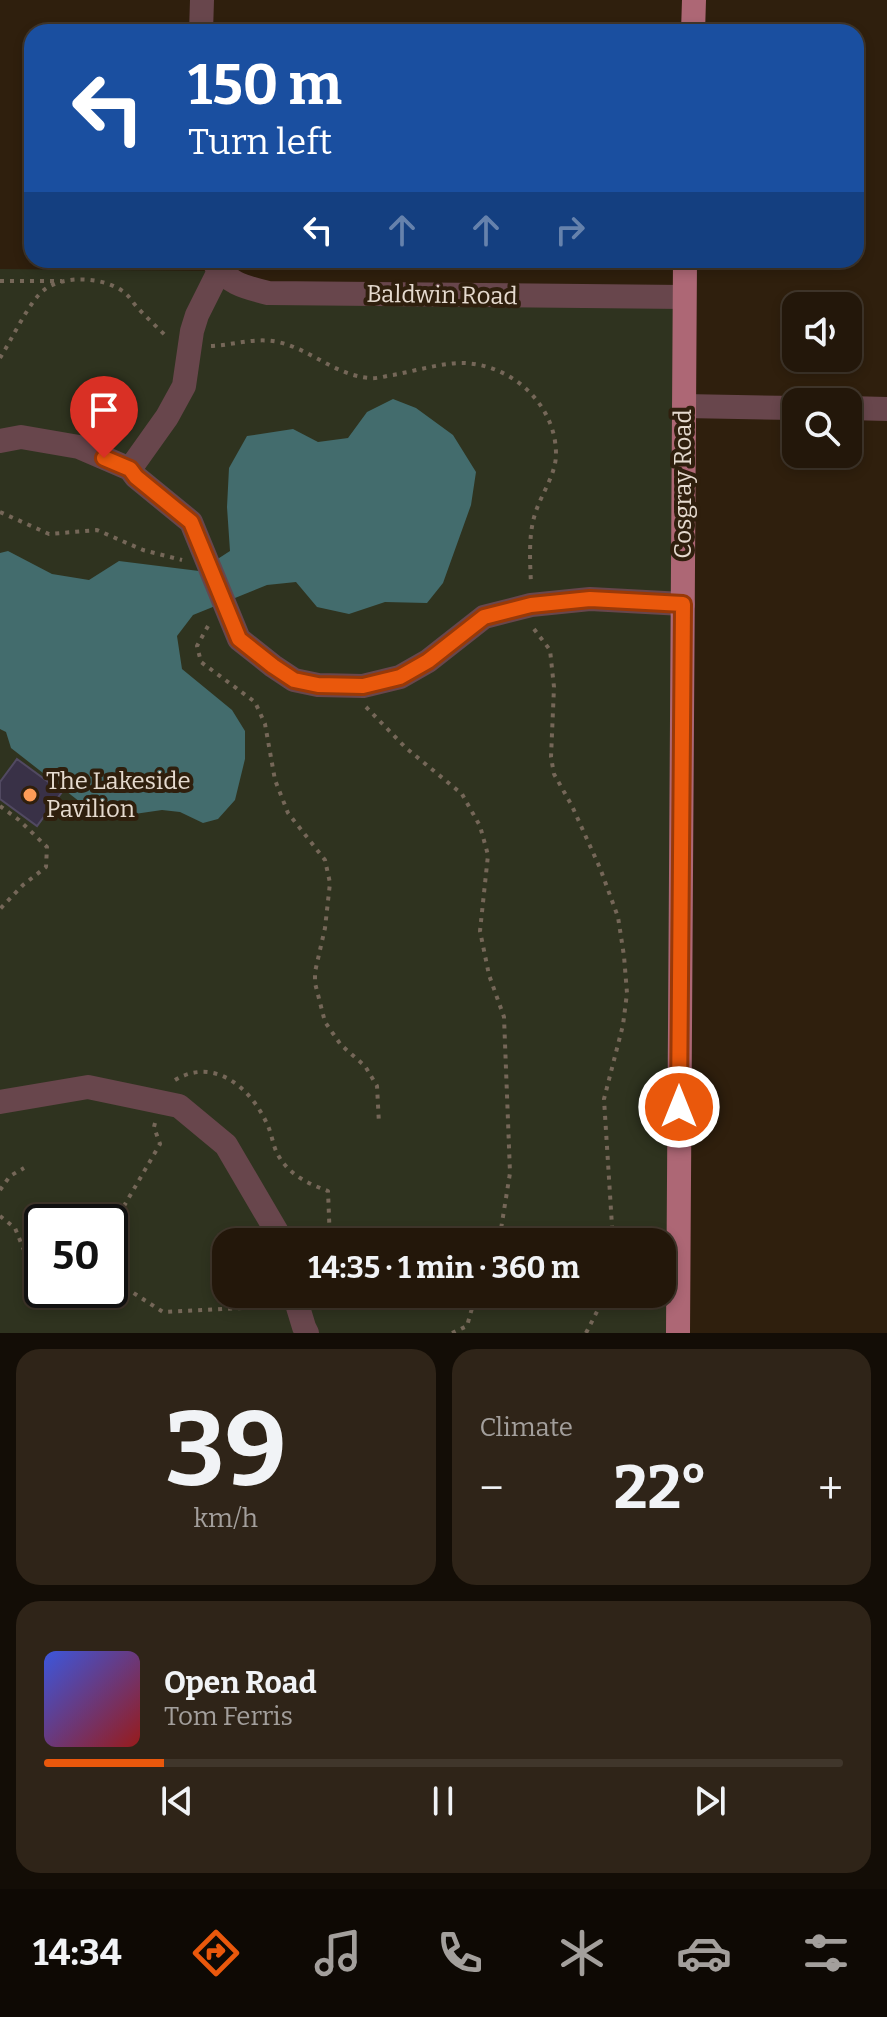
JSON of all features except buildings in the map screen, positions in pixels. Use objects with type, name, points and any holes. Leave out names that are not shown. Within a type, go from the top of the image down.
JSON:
[{"type":"main road","points":[[693,24],[694,0]]},
{"type":"main road","name":"Cosgray Road","points":[[678,1333],[685,268]]},
{"type":"street","points":[[201,24],[202,0]]},
{"type":"street","points":[[130,469],[167,417],[184,386],[192,331],[214,268]]},
{"type":"street","name":"Baldwin Road","points":[[219,268],[241,287],[268,293],[684,297]]},
{"type":"street","points":[[684,406],[782,408]]},
{"type":"street","points":[[862,408],[887,409]]},
{"type":"street","points":[[0,441],[21,437],[79,447],[130,469],[191,522],[239,639],[294,680],[318,685],[363,686],[400,677],[428,661],[484,617],[531,605],[590,599],[683,604]]},
{"type":"street","points":[[0,1102],[88,1087],[179,1106],[226,1145],[275,1228]]},
{"type":"street","points":[[298,1308],[307,1333]]},
{"type":"path","points":[[0,281],[87,279],[106,282],[125,293],[169,338],[190,346],[258,340],[280,342],[329,366],[359,376],[372,378],[460,363],[487,366],[520,384],[541,403],[553,435],[556,456],[535,514],[530,560],[531,605],[533,628],[550,650],[554,687],[551,757],[554,774],[600,868],[618,917],[624,956],[627,993],[623,1025],[604,1099],[612,1228]]},
{"type":"path","points":[[0,358],[44,290],[65,281]]},
{"type":"path","points":[[0,512],[49,534],[97,530],[143,550],[181,561],[205,557]]},
{"type":"path","points":[[228,614],[206,627],[197,646],[201,662],[255,702],[265,724],[275,780],[288,813],[325,860],[330,883],[315,983],[325,1022],[341,1045],[365,1066],[377,1086],[379,1124]]},
{"type":"path","points":[[345,685],[406,748],[462,794],[480,826],[488,855],[480,931],[489,975],[504,1017],[510,1173],[501,1228]]},
{"type":"path","points":[[0,806],[47,847],[46,867],[0,909]]},
{"type":"path","points":[[125,1204],[160,1144],[154,1127],[161,1102],[171,1083],[185,1074],[205,1070],[225,1076],[249,1094],[267,1123],[279,1157],[303,1181],[328,1191],[329,1228]]},
{"type":"path","points":[[0,1190],[10,1176],[24,1168]]},
{"type":"path","points":[[0,1216],[15,1228],[24,1250]]},
{"type":"path","points":[[128,1289],[163,1312],[241,1308]]},
{"type":"path","points":[[452,1333],[467,1326],[472,1308]]},
{"type":"path","points":[[586,1333],[599,1308]]},
{"type":"green space","points":[[0,269],[219,271],[241,287],[684,297],[678,1333],[0,1333]]},
{"type":"water","points":[[393,399],[416,408],[453,435],[476,472],[471,505],[443,583],[427,603],[385,602],[349,614],[317,607],[296,582],[267,585],[193,615],[177,636],[182,669],[232,710],[245,731],[245,759],[235,800],[218,819],[203,823],[180,812],[162,810],[114,817],[89,809],[11,748],[6,732],[0,729],[0,553],[8,551],[52,574],[89,580],[119,561],[199,571],[230,551],[227,507],[229,468],[247,436],[293,429],[318,442],[348,438],[367,412]]},
{"type":"place","name":"The Lakeside Pavilion","points":[[30,795]]},
{"type":"route","points":[[104,458],[130,469],[191,522],[239,639],[294,680],[318,685],[363,686],[400,677],[428,661],[484,617],[531,605],[590,599],[683,604],[679,1107]]}]
